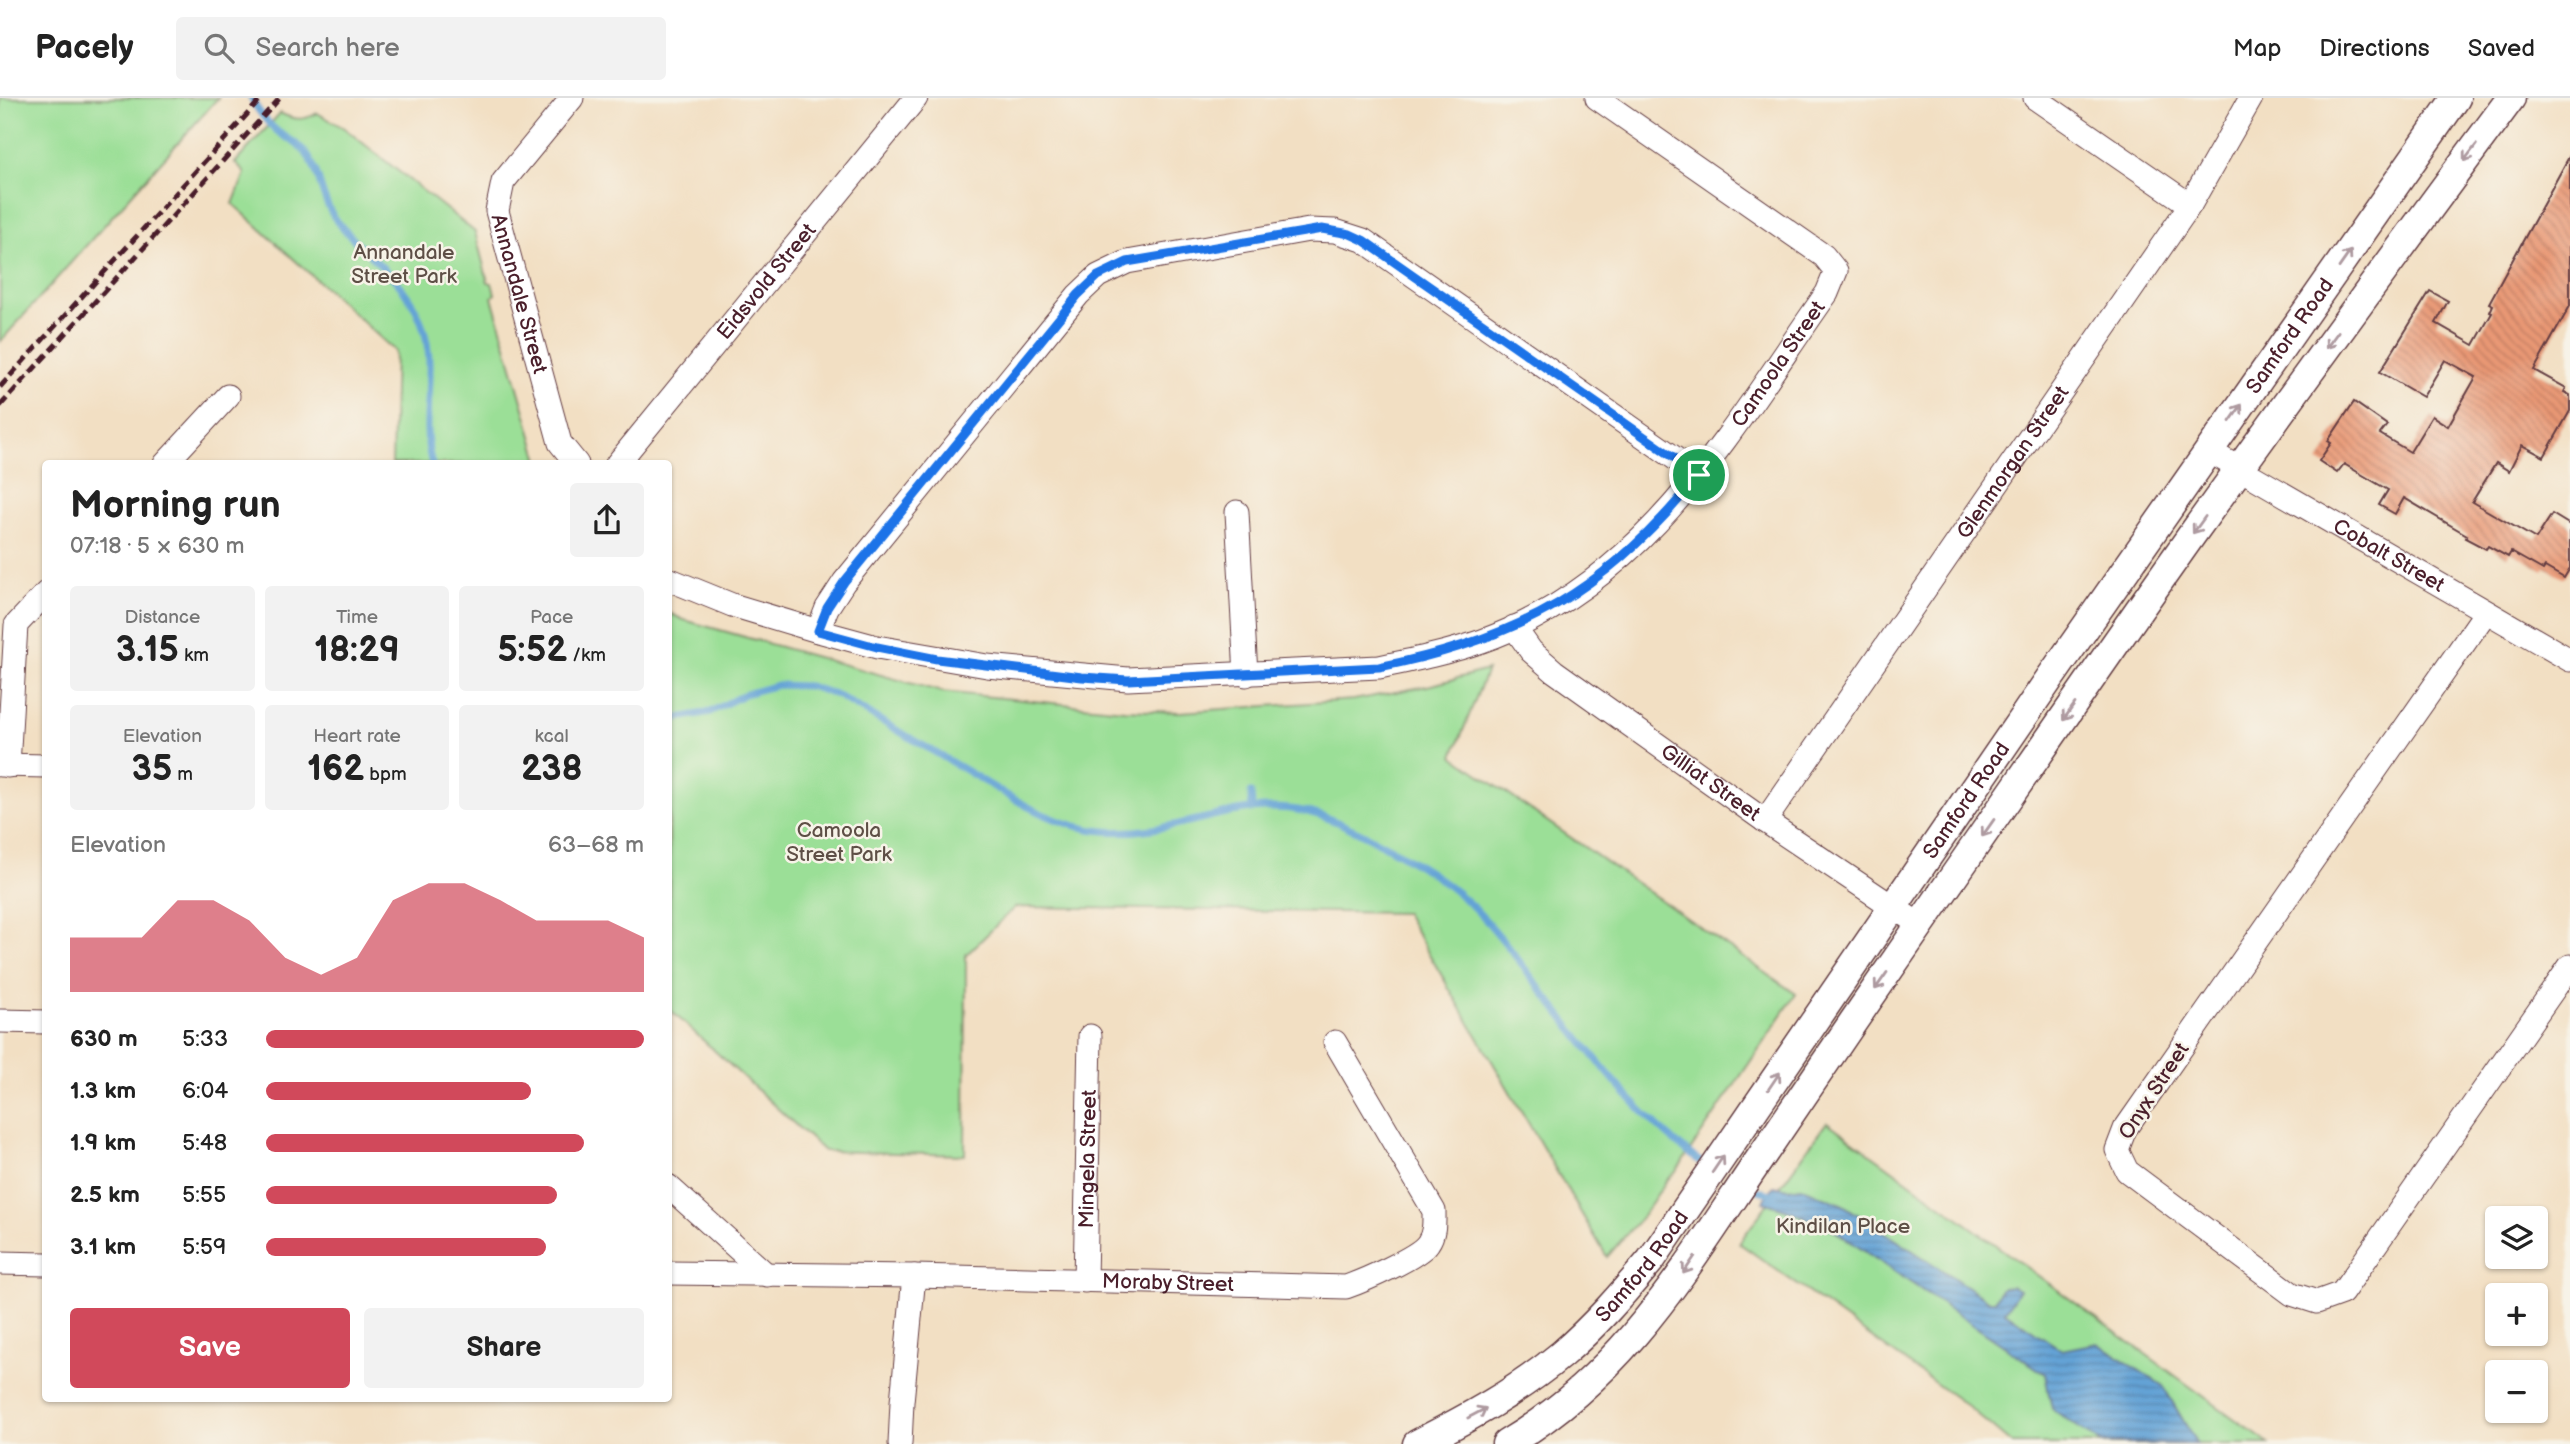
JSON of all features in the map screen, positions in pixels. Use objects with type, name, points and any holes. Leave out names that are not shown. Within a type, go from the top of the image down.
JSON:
[{"type":"main road","name":"Samford Road","points":[[1417,1444],[1488,1407],[1563,1353],[1608,1310],[1651,1260],[1892,907],[2456,98]]},
{"type":"main road","name":"Samford Road","points":[[1506,1444],[1585,1387],[1637,1334],[1685,1271],[1920,925],[2239,470],[2511,98]]},
{"type":"main road","points":[[1546,1444],[1551,1414]]},
{"type":"street","name":"Annandale Street","points":[[572,98],[503,182],[496,211],[560,443],[574,460]]},
{"type":"street","name":"Eidsvold Street","points":[[620,460],[916,98]]},
{"type":"street","name":"Camoola Street","points":[[672,581],[732,605],[877,647],[937,659],[1128,680],[1379,667],[1449,651],[1514,627],[1572,595],[1627,554],[1661,520],[1699,475],[1827,293],[1836,271],[1824,256],[1597,98]]},
{"type":"street","points":[[2035,98],[2190,205]]},
{"type":"street","name":"Glenmorgan Street","points":[[1765,821],[2190,205],[2251,98]]},
{"type":"street","points":[[818,631],[827,608],[844,582],[1078,295],[1098,276],[1127,262],[1309,230],[1335,231],[1363,240],[1699,475]]},
{"type":"street","points":[[169,460],[228,396]]},
{"type":"street","name":"Cobalt Street","points":[[2209,452],[2570,660]]},
{"type":"street","points":[[1237,512],[1246,675]]},
{"type":"street","points":[[42,597],[16,625],[4,766],[42,766]]},
{"type":"street","name":"Onyx Street","points":[[2486,612],[2125,1129],[2117,1150],[2127,1171],[2292,1294],[2318,1301],[2342,1293],[2570,966]]},
{"type":"street","name":"Gilliat Street","points":[[1514,627],[1531,651],[1554,671],[1765,821],[1920,925]]},
{"type":"street","points":[[0,1021],[42,1022]]},
{"type":"street","name":"Mingela Street","points":[[1086,1281],[1090,1036]]},
{"type":"street","name":"Moraby Street","points":[[672,1273],[1346,1287],[1375,1277],[1428,1244],[1434,1227],[1434,1211],[1335,1042]]},
{"type":"street","points":[[672,1190],[767,1275]]},
{"type":"street","points":[[0,1263],[42,1264]]},
{"type":"street","points":[[900,1444],[914,1276]]},
{"type":"green space","points":[[0,98],[218,98],[0,342]]},
{"type":"green space","name":"Annandale Street Park","points":[[280,113],[298,119],[317,113],[344,128],[475,232],[488,282],[492,283],[495,294],[492,297],[539,460],[392,460],[395,351],[233,204],[245,173],[235,163]]},
{"type":"green space","name":"Camoola Street Park","points":[[672,614],[942,692],[1124,710],[1180,712],[1354,700],[1432,685],[1487,670],[1453,756],[1796,994],[1675,1173],[1607,1257],[1405,913],[1015,907],[966,955],[965,1155],[824,1151],[672,1012]]},
{"type":"green space","name":"Kindilan Place","points":[[1827,1122],[2269,1444],[2012,1444],[1967,1406],[1739,1243]]},
{"type":"water","points":[[1774,1186],[1789,1189],[1801,1187],[1843,1205],[1989,1301],[1994,1301],[2002,1288],[2012,1286],[2019,1290],[2005,1312],[2062,1350],[2097,1343],[2163,1386],[2197,1444],[2101,1443],[2052,1409],[2045,1374],[1829,1227],[1763,1202]]},
{"type":"building","points":[[2570,155],[2570,306],[2534,370],[2566,388],[2564,392],[2570,395],[2570,411],[2544,457],[2522,445],[2509,471],[2496,463],[2472,502],[2536,539],[2552,514],[2570,525],[2570,568],[2564,578],[2511,552],[2508,557],[2488,546],[2486,549],[2404,498],[2395,514],[2379,505],[2388,490],[2344,464],[2337,473],[2319,461],[2331,443],[2328,441],[2354,402],[2387,425],[2380,434],[2410,452],[2432,416],[2448,426],[2476,377],[2445,360],[2423,397],[2380,372],[2430,291],[2448,301],[2436,323],[2474,345],[2492,313],[2490,312],[2493,305],[2489,303]]},
{"type":"waterway","points":[[251,98],[269,124],[309,157],[334,217],[400,285],[417,312],[428,351],[427,425],[431,460]]},
{"type":"waterway","points":[[672,719],[710,712],[745,694],[777,685],[809,686],[837,695],[1031,808],[1049,817],[1085,828],[1135,831],[1220,814],[1277,808],[1306,811],[1337,822],[1408,858],[1471,905],[1503,940],[1613,1080],[1658,1127],[1708,1167]]},
{"type":"waterway","points":[[1251,793],[1252,807]]},
{"type":"waterway","points":[[1750,1188],[1775,1195]]},
{"type":"railway","points":[[0,387],[262,98]]},
{"type":"railway","points":[[0,406],[280,98]]},
{"type":"route","points":[[1322,229],[1350,234],[1363,240],[1699,475],[1677,503],[1627,554],[1572,595],[1514,627],[1483,640],[1449,651],[1379,667],[1128,680],[937,659],[818,631],[827,608],[844,582],[1078,295],[1098,276],[1127,262],[1309,230],[1322,229]]}]
